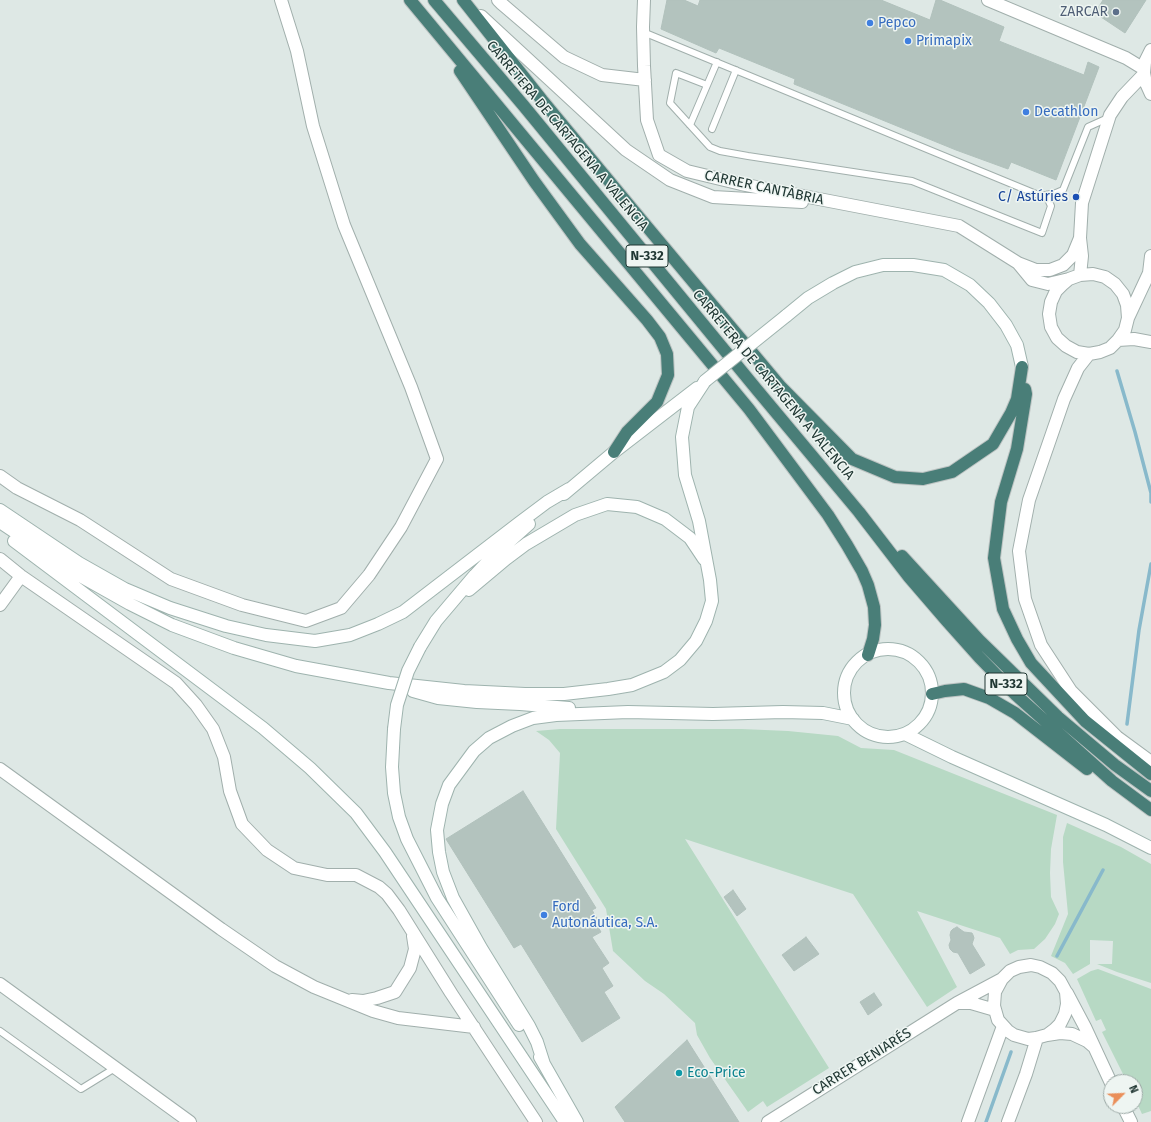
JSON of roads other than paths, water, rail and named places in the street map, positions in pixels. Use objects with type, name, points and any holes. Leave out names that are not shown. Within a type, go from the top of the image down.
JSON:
[{"type":"highway","points":[[410,0],[749,409],[828,515],[862,571],[868,585],[874,607],[875,625],[873,639],[868,655]]},
{"type":"highway","name":"CARRETERA DE CARTAGENA A VALENCIA","points":[[434,0],[523,105],[859,512],[909,577],[970,646],[1016,695],[1112,781],[1151,810]]},
{"type":"highway","points":[[463,0],[542,100],[781,387],[852,459],[895,477],[923,479],[952,472],[993,444],[1011,413],[1017,399],[1022,367]]},
{"type":"highway","points":[[421,14],[534,181],[580,244],[647,320],[660,337],[668,354],[668,375],[657,402],[627,432],[614,452]]},
{"type":"highway","points":[[1022,367],[1026,394],[1017,449],[1002,502],[994,558],[1003,609],[1017,639],[1031,663],[1085,720],[1151,774]]},
{"type":"highway","name":"CARRETERA DE CARTAGENA A VALENCIA","points":[[859,512],[979,640],[1058,717],[1115,764],[1151,791]]},
{"type":"highway","points":[[932,694],[964,689],[989,698],[1015,714],[1112,788],[1151,810]]},
{"type":"street","points":[[0,476],[17,488],[80,520],[171,579],[242,605],[306,621],[341,608],[369,575],[401,527],[437,459],[411,387],[344,225],[313,126],[297,51],[281,0]]},
{"type":"street","points":[[463,0],[626,150],[670,180],[713,197],[855,206]]},
{"type":"street","points":[[498,0],[564,57],[602,75],[645,80]]},
{"type":"street","name":"CARRER CANTÀBRIA","points":[[644,0],[643,32],[647,120],[659,155],[687,171],[741,184],[959,226],[1018,263]]},
{"type":"street","points":[[988,0],[1012,4],[1126,58],[1144,72]]},
{"type":"street","points":[[1151,50],[1147,58],[1144,72],[1146,83],[1151,94]]},
{"type":"street","points":[[1080,275],[1082,256],[1080,238],[1082,203],[1109,118],[1122,97],[1144,72]]},
{"type":"street","points":[[1018,263],[1036,270],[1050,270],[1063,265],[1073,255],[1080,238]]},
{"type":"street","points":[[1069,279],[1056,291],[1051,302],[1049,314],[1051,327],[1057,338],[1066,346],[1077,352],[1089,354],[1100,352],[1110,348],[1125,330],[1128,318],[1149,273],[1151,256]]},
{"type":"street","points":[[1018,263],[1032,280],[1048,284],[1080,275],[1093,274],[1104,277],[1115,284],[1123,294],[1127,305],[1128,318]]},
{"type":"street","points":[[577,1122],[544,1064],[437,898],[407,839],[399,817],[394,793],[392,767],[396,705],[408,671],[420,647],[436,621],[450,603],[491,558],[569,489],[808,298],[855,272],[883,265],[913,265],[944,270],[970,285],[989,303],[1006,325],[1017,345],[1022,367]]},
{"type":"street","points":[[1118,340],[1134,339],[1151,342]]},
{"type":"street","points":[[1089,354],[1078,368],[1064,399],[1029,500],[1019,551],[1026,599],[1041,645],[1071,691],[1117,737],[1151,762]]},
{"type":"street","points":[[0,522],[82,577],[130,604],[172,625],[234,648],[296,666],[389,683],[464,691],[564,694],[632,685],[664,672],[680,660],[696,641],[706,621],[712,601],[710,580],[699,521],[685,475],[682,437],[688,407],[705,381]]},
{"type":"street","points":[[0,510],[79,563],[125,589],[170,608],[226,626],[266,635],[315,640],[350,635],[403,612],[547,502],[569,489]]},
{"type":"street","points":[[450,603],[463,595],[526,544],[575,515],[607,504],[637,507],[666,519],[690,538],[707,562]]},
{"type":"street","points":[[0,531],[263,728],[310,768],[356,813],[384,852],[565,1122]]},
{"type":"street","points":[[0,559],[21,576],[176,684],[196,705],[213,729],[224,757],[230,791],[242,824],[267,850],[294,868],[327,875],[356,875],[379,887],[387,894],[450,993],[536,1122]]},
{"type":"street","points":[[0,605],[21,576]]},
{"type":"street","points":[[880,650],[902,652],[912,657],[927,673],[932,694],[930,707],[924,718],[916,727],[905,734],[891,737],[877,735],[864,729],[853,719],[849,712],[845,695],[848,676],[853,667],[861,659],[880,650]]},
{"type":"street","points":[[389,683],[420,694],[438,698],[477,702],[628,712],[713,714],[783,712],[823,713],[853,719]]},
{"type":"street","points":[[544,1064],[537,1042],[529,1026],[481,948],[453,898],[443,872],[439,852],[437,830],[442,804],[449,785],[474,751],[489,738],[512,726],[534,718],[556,714],[628,712]]},
{"type":"street","points":[[905,734],[952,757],[1099,822],[1151,848]]},
{"type":"street","points":[[0,768],[221,929],[276,966],[314,987],[373,1012],[398,1018],[474,1027]]},
{"type":"street","points":[[344,1000],[363,1001],[395,992],[410,968],[415,949],[412,933]]},
{"type":"street","points":[[1094,1047],[1087,1041],[1072,1034],[1060,1033],[1028,1039],[1011,1033],[1003,1026],[997,1017],[995,1010],[995,992],[1002,979],[1010,971],[1019,967],[1031,965],[1040,966],[1057,976],[1075,1007],[1107,1074]]},
{"type":"street","name":"CARRER BENIARÉS","points":[[768,1122],[956,1003],[1002,979]]},
{"type":"street","points":[[0,984],[190,1122]]},
{"type":"street","points":[[1008,1122],[1042,1036],[1057,1027],[1065,1014],[1067,1004],[1065,990]]},
{"type":"street","points":[[956,1003],[971,1003],[995,1010]]},
{"type":"street","points":[[968,1122],[1003,1026]]},
{"type":"lane","points":[[643,32],[1042,196],[1063,190],[1088,128],[1109,118]]},
{"type":"lane","points":[[690,125],[717,62]]},
{"type":"lane","points":[[712,129],[736,70]]},
{"type":"lane","points":[[707,85],[676,73],[670,102],[710,147],[720,151],[912,181],[1042,233],[1051,206],[1046,195]]},
{"type":"lane","points":[[0,1031],[81,1089],[115,1068]]},
{"type":"waterway","points":[[1117,371],[1151,493],[1151,502]]},
{"type":"waterway","points":[[1127,724],[1139,630],[1151,564]]},
{"type":"waterway","points":[[1057,956],[1103,870]]},
{"type":"waterway","points":[[986,1122],[1011,1052]]},
{"type":"place","name":"ZARCAR","points":[[1116,12]]},
{"type":"place","name":"Pepco","points":[[870,23]]},
{"type":"place","name":"Primapix","points":[[908,41]]},
{"type":"place","name":"Decathlon","points":[[1026,112]]},
{"type":"place","name":"C/ Astúries","points":[[1076,197]]},
{"type":"place","name":"Ford Autonáutica, S.A.","points":[[544,915]]},
{"type":"place","name":"Eco-Price","points":[[679,1073]]}]
